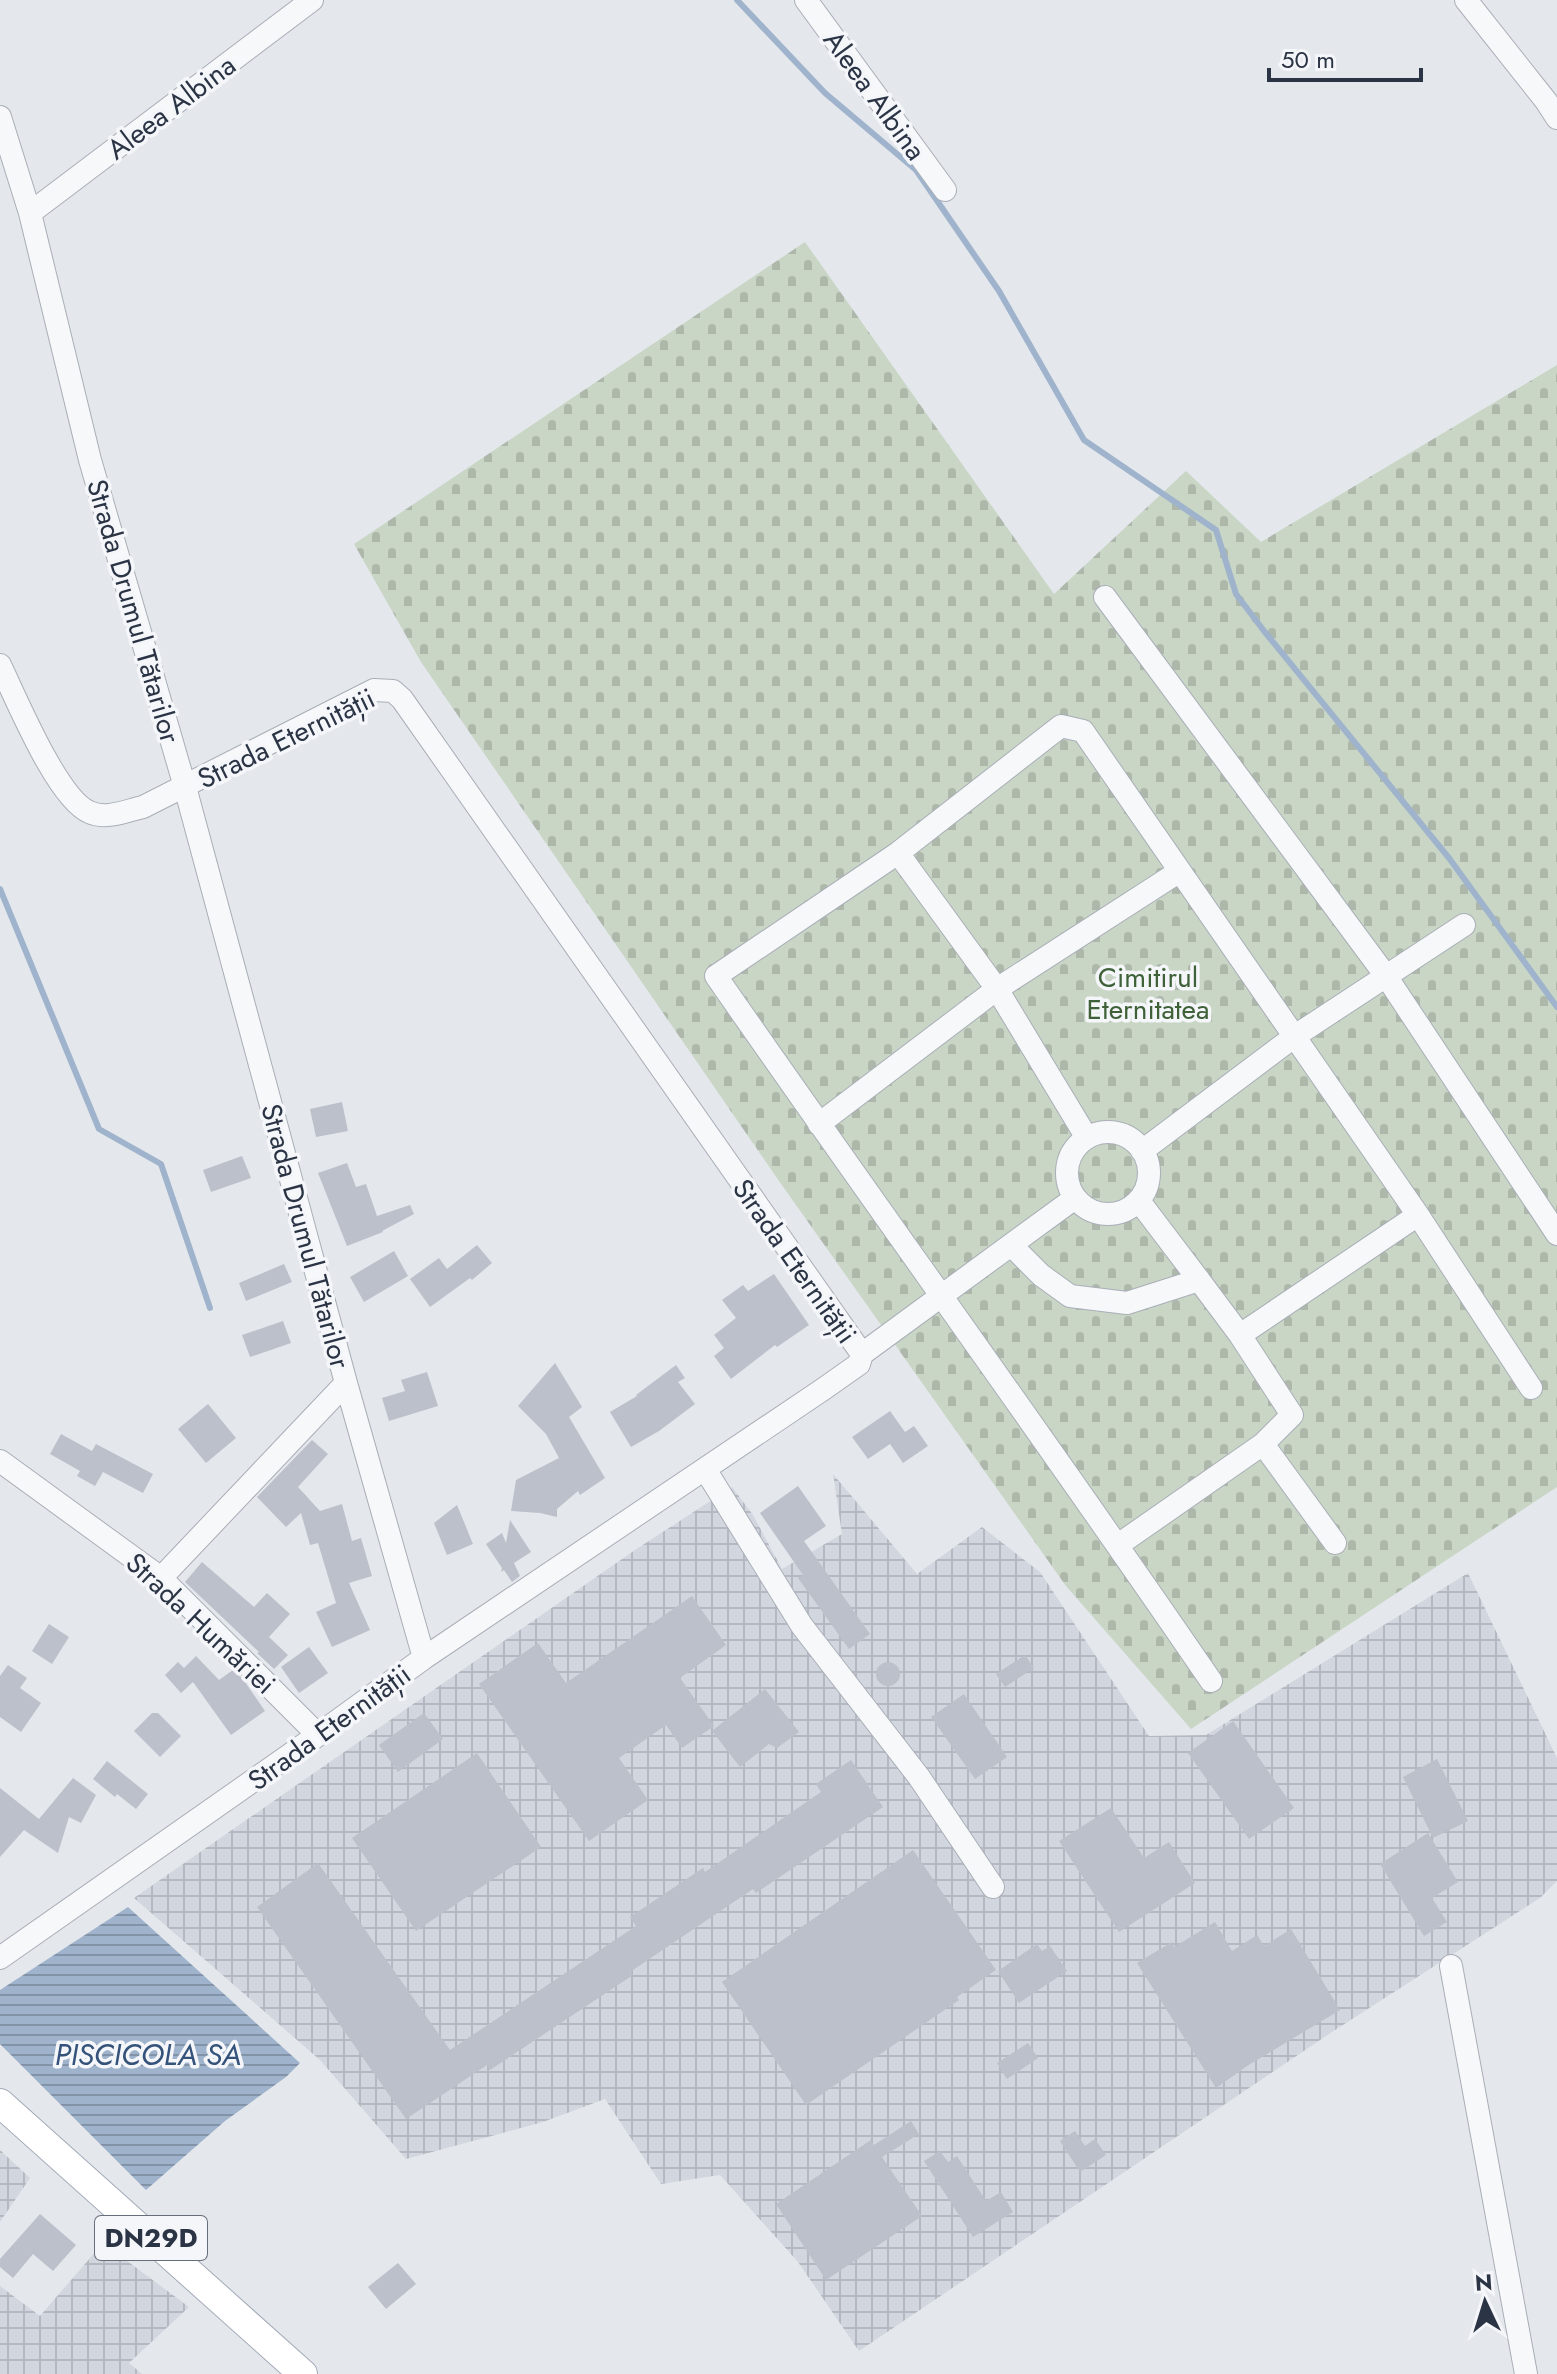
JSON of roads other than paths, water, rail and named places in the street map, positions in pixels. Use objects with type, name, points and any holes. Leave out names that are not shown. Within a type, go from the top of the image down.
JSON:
[{"type":"main road","name":"DN29D","points":[[0,2103],[303,2374]]},
{"type":"street","name":"Aleea Albina","points":[[30,213],[312,0]]},
{"type":"street","name":"Aleea Albina","points":[[806,0],[945,190]]},
{"type":"street","points":[[1466,0],[1557,118]]},
{"type":"street","name":"Strada Drumul Tătarilor","points":[[0,117],[30,213],[90,460],[185,787],[346,1383],[424,1658]]},
{"type":"street","points":[[1105,597],[1386,976],[1557,1234]]},
{"type":"street","points":[[0,665],[56,777],[86,811],[104,816],[143,807],[185,787]]},
{"type":"street","name":"Strada Eternității","points":[[0,1958],[424,1658],[859,1364],[862,1354],[402,699],[393,691],[374,690],[185,787]]},
{"type":"street","points":[[1211,1681],[943,1295],[716,976],[898,853],[1061,726],[1083,731],[1418,1215],[1531,1388]]},
{"type":"street","points":[[898,853],[997,989],[1087,1138]]},
{"type":"street","points":[[819,1124],[997,989],[1180,871]]},
{"type":"street","points":[[1142,1151],[1295,1036],[1464,925]]},
{"type":"street","points":[[1107,1132],[1121,1135],[1133,1141],[1142,1151],[1148,1163],[1149,1176],[1139,1201],[1129,1209],[1116,1214],[1103,1214],[1090,1211],[1075,1198],[1067,1180],[1067,1166],[1072,1153],[1087,1138],[1107,1132]]},
{"type":"street","points":[[862,1354],[1075,1198]]},
{"type":"street","points":[[1118,1545],[1263,1444],[1292,1415],[1240,1335],[1139,1201]]},
{"type":"street","points":[[1240,1335],[1418,1215]]},
{"type":"street","points":[[1011,1245],[1041,1275],[1070,1296],[1127,1303],[1199,1280]]},
{"type":"street","name":"Strada Drumul Tătarilor","points":[[161,1578],[346,1383]]},
{"type":"street","points":[[1263,1444],[1335,1543]]},
{"type":"street","name":"Strada Humăriei","points":[[0,1461],[161,1578],[318,1735]]},
{"type":"street","points":[[705,1469],[802,1626],[919,1777],[993,1887]]},
{"type":"street","points":[[1451,1966],[1526,2374]]},
{"type":"water","name":"PISCICOLA SA","points":[[128,1907],[300,2063],[286,2077],[225,2121],[146,2190],[0,2044],[0,1990]]},
{"type":"waterway","points":[[737,0],[825,93],[916,170],[999,291],[1084,440],[1216,530],[1236,594],[1449,858],[1557,1007]]},
{"type":"waterway","points":[[0,889],[99,1129],[161,1164],[210,1308]]},
{"type":"park label","name":"Cimitirul Eternitatea","points":[[1148,993]]}]
